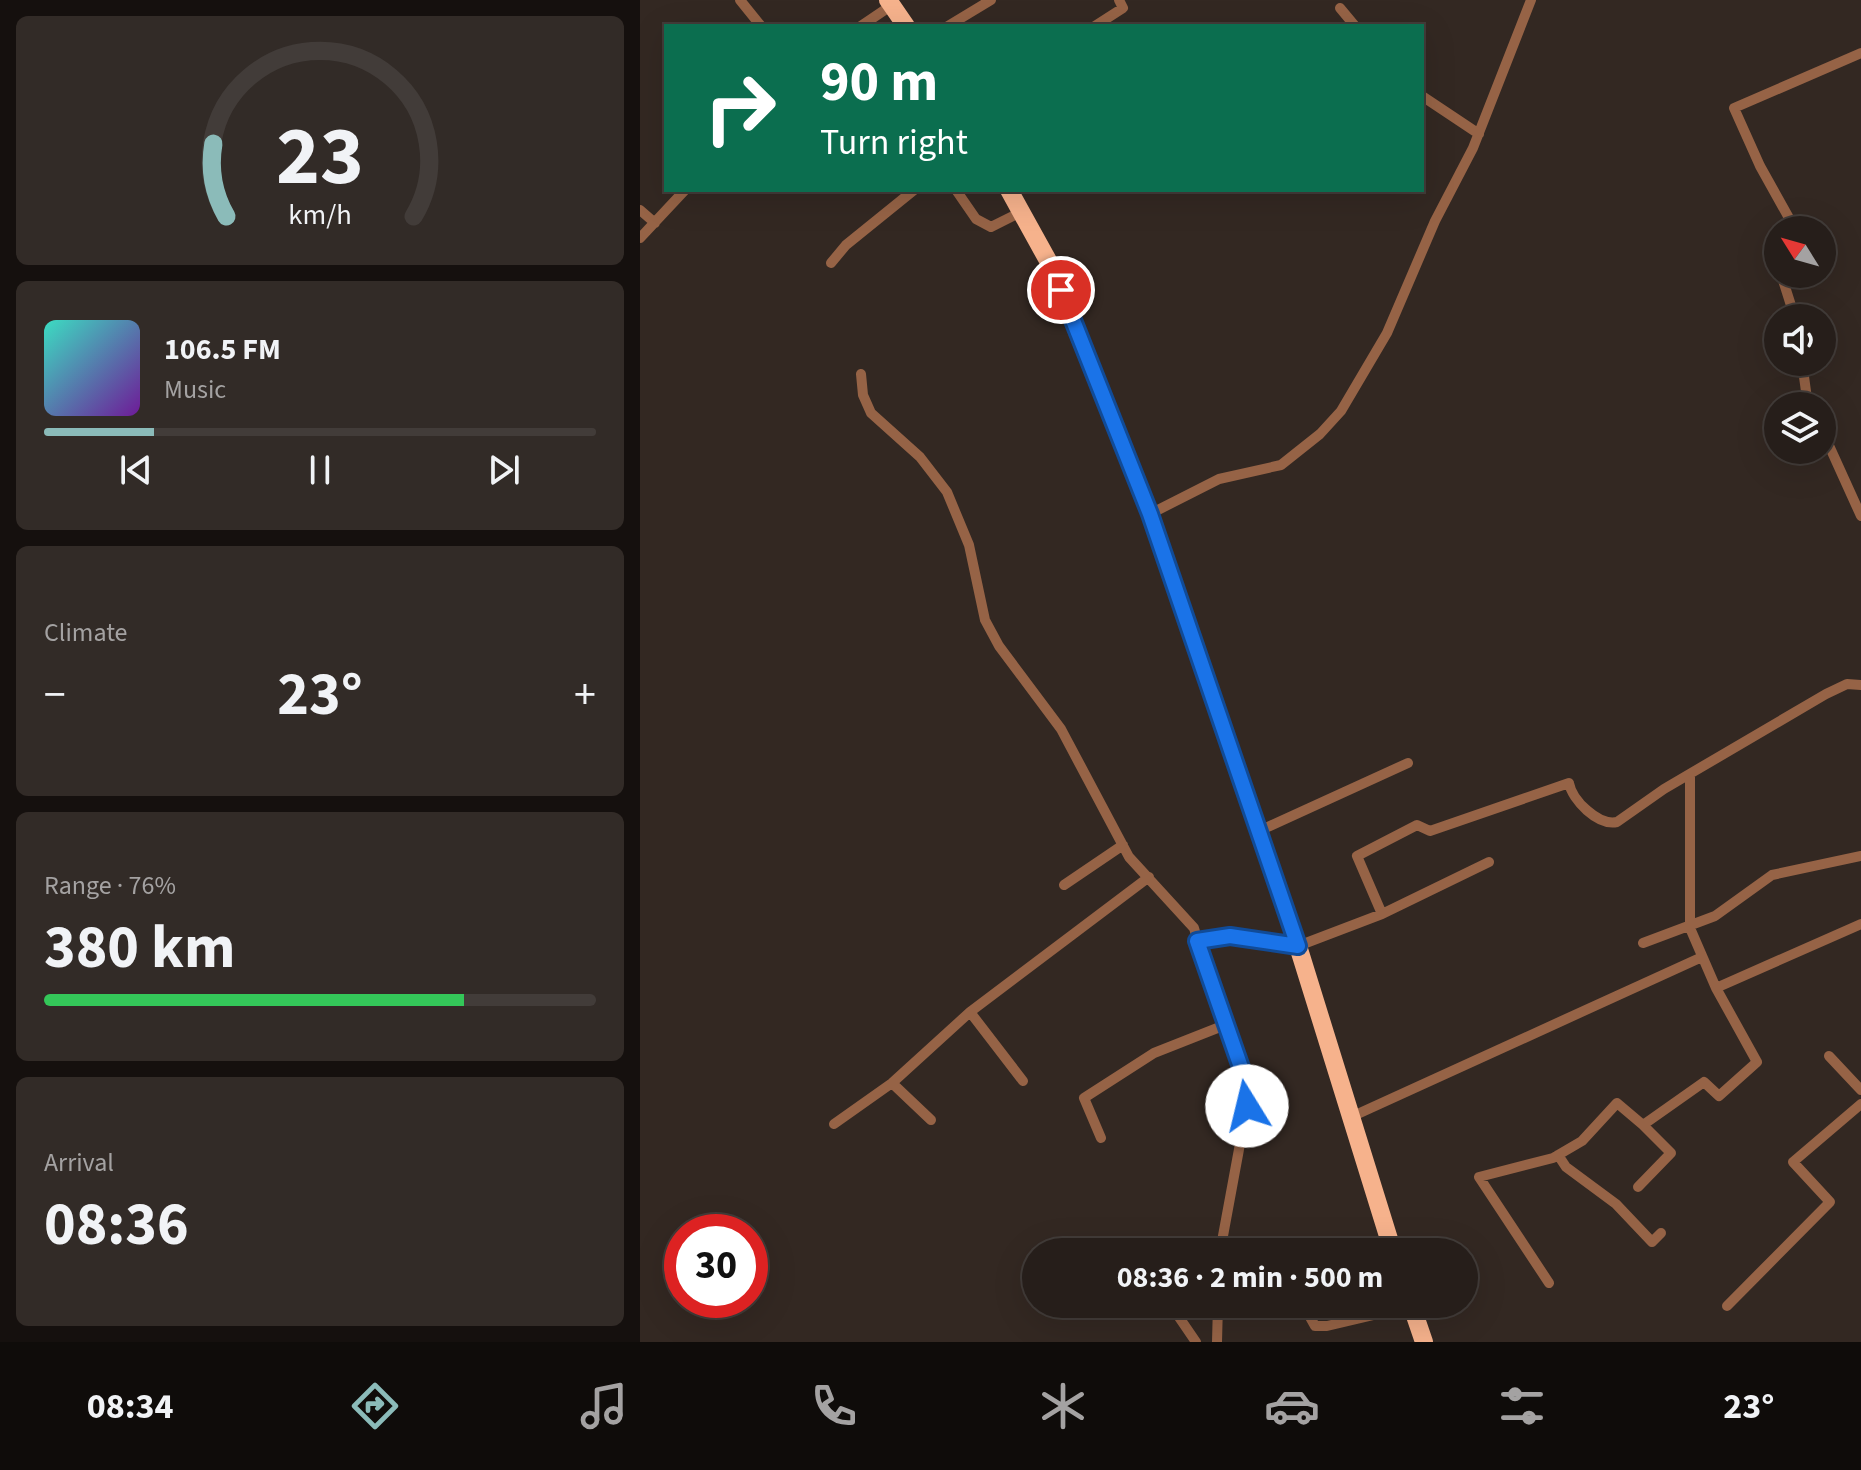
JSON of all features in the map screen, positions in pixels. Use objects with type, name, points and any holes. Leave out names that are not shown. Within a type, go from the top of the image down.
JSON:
[{"type":"highway","points":[[890,2],[905,24]]},
{"type":"highway","points":[[1010,192],[1051,266],[1150,514],[1298,946],[1389,1238]]},
{"type":"highway","points":[[1416,1318],[1424,1342]]},
{"type":"street","points":[[740,0],[759,24]]},
{"type":"street","points":[[951,24],[991,0]]},
{"type":"street","points":[[1098,24],[1123,8],[1119,0]]},
{"type":"street","points":[[1150,514],[1219,479],[1281,465],[1320,434],[1341,411],[1387,333],[1435,221],[1479,134],[1531,0]]},
{"type":"street","points":[[863,24],[890,2]]},
{"type":"street","points":[[1340,8],[1353,24]]},
{"type":"street","points":[[1788,216],[1760,166],[1734,108],[1861,53]]},
{"type":"street","points":[[1424,97],[1479,134]]},
{"type":"street","points":[[640,238],[683,192]]},
{"type":"street","points":[[831,263],[846,245],[912,192]]},
{"type":"street","points":[[957,192],[976,219],[991,227],[1021,212]]},
{"type":"street","points":[[640,210],[655,223]]},
{"type":"street","points":[[861,374],[863,395],[871,413],[920,457],[947,492],[969,545],[978,594],[992,634],[1012,667],[1033,689],[1061,729],[1140,871],[1149,877],[1194,928],[1244,1076],[1247,1106],[1223,1238]]},
{"type":"street","points":[[1836,461],[1861,516]]},
{"type":"street","points":[[1382,914],[1357,856],[1417,825],[1422,831],[1441,828],[1569,783],[1570,792],[1598,819],[1610,824],[1826,694],[1847,684],[1861,685]]},
{"type":"street","points":[[1259,831],[1408,763]]},
{"type":"street","points":[[1643,1125],[1704,1082],[1719,1096],[1757,1062],[1716,988],[1690,928],[1690,774]]},
{"type":"street","points":[[1064,885],[1123,845]]},
{"type":"street","points":[[1643,943],[1681,927],[1690,928],[1715,916],[1772,875],[1861,856]]},
{"type":"street","points":[[1197,941],[1230,936],[1298,946],[1382,914],[1489,862]]},
{"type":"street","points":[[834,1124],[892,1083],[970,1012],[1149,877]]},
{"type":"street","points":[[1716,988],[1861,924]]},
{"type":"street","points":[[1351,1117],[1702,957]]},
{"type":"street","points":[[970,1012],[1023,1081]]},
{"type":"street","points":[[1101,1138],[1084,1098],[1154,1053],[1225,1025]]},
{"type":"street","points":[[1829,1056],[1861,1090]]},
{"type":"street","points":[[892,1083],[931,1120]]},
{"type":"street","points":[[1549,1283],[1479,1177],[1558,1155],[1582,1141],[1617,1103],[1671,1153],[1638,1187]]},
{"type":"street","points":[[1727,1306],[1830,1202],[1793,1162],[1861,1104]]},
{"type":"street","points":[[1558,1155],[1566,1167],[1616,1204],[1652,1242],[1661,1233]]},
{"type":"street","points":[[1180,1318],[1196,1342]]},
{"type":"street","points":[[1217,1342],[1218,1318]]},
{"type":"street","points":[[1311,1318],[1315,1326],[1327,1326],[1359,1318]]},
{"type":"route","points":[[1061,290],[1150,514],[1298,946],[1230,936],[1197,941],[1216,1005],[1244,1076],[1247,1106]]}]
